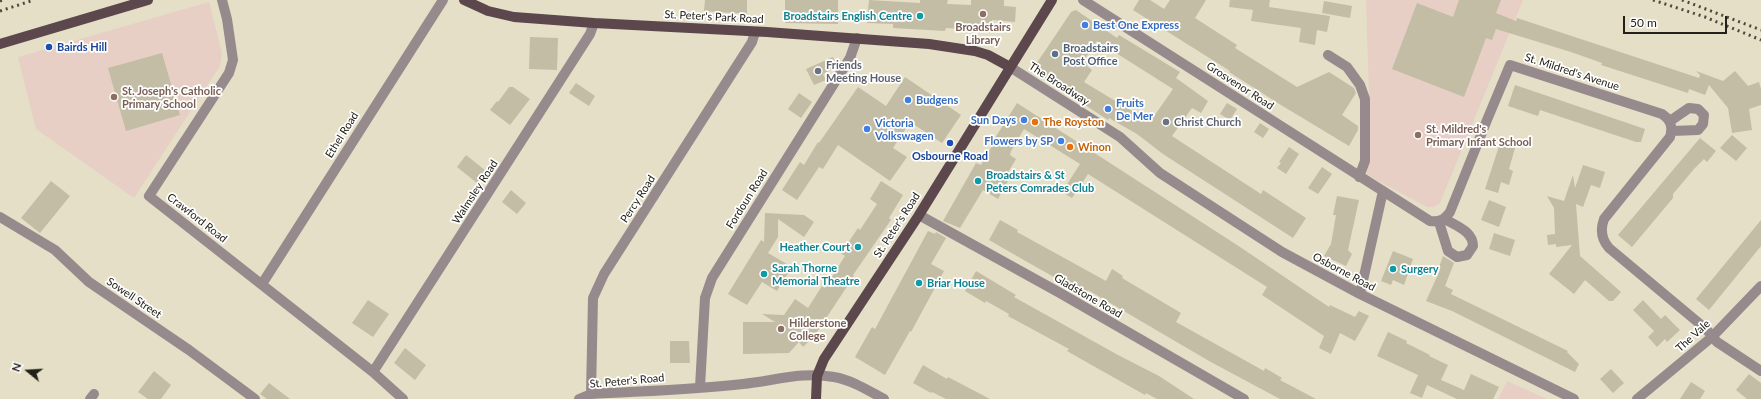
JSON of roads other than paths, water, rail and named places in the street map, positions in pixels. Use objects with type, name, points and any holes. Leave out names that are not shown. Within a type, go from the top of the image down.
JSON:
[{"type":"main road","points":[[0,44],[148,0]]},
{"type":"main road","name":"St. Peter's Park Road","points":[[464,0],[488,11],[514,17],[858,38],[960,48],[988,55],[1010,67]]},
{"type":"main road","name":"The Broadway","points":[[1010,67],[1052,0]]},
{"type":"main road","name":"St. Peter's Road","points":[[817,376],[824,359],[919,215],[1010,67]]},
{"type":"main road","points":[[816,399],[817,376]]},
{"type":"street","name":"Crawford Road","points":[[222,0],[227,19],[233,60],[229,73],[149,196],[373,372],[403,399]]},
{"type":"street","name":"Ethel Road","points":[[262,284],[443,0]]},
{"type":"street","name":"Grosvenor Road","points":[[1084,0],[1383,191]]},
{"type":"street","name":"Walmsley Road","points":[[373,372],[586,41],[594,23]]},
{"type":"street","name":"Percy Road","points":[[591,394],[593,298],[604,274],[752,42],[755,32]]},
{"type":"street","name":"Fordoun Road","points":[[700,387],[705,298],[712,278],[850,58],[858,38]]},
{"type":"street","points":[[1328,55],[1347,67],[1360,85],[1365,99],[1365,161],[1360,177]]},
{"type":"street","name":"St. Mildred's Avenue","points":[[1383,191],[1430,222],[1442,221],[1450,212],[1454,204],[1486,120],[1510,65],[1662,114],[1671,126],[1667,141],[1604,219],[1602,234],[1605,244],[1706,329],[1717,342],[1761,371]]},
{"type":"street","name":"The Broadway","points":[[1010,67],[1120,137]]},
{"type":"street","name":"Osborne Road","points":[[1120,137],[1160,173],[1282,252],[1360,294],[1574,399]]},
{"type":"street","points":[[1360,294],[1383,191]]},
{"type":"street","name":"Gladstone Road","points":[[919,215],[1060,293],[1244,399]]},
{"type":"street","name":"Sowell Street","points":[[0,217],[55,250],[89,282],[189,350],[255,399]]},
{"type":"street","name":"The Vale","points":[[1637,399],[1712,337],[1761,286]]},
{"type":"street","points":[[817,376],[835,377],[858,386],[884,399]]},
{"type":"street","name":"St. Peter's Road","points":[[579,399],[591,394],[743,384],[792,377],[817,376]]},
{"type":"railway","points":[[0,11],[34,0]]},
{"type":"railway","points":[[1653,0],[1705,17],[1761,40]]},
{"type":"railway","points":[[1682,0],[1761,30]]},
{"type":"place","name":"Broadstairs Library","points":[[983,14]]},
{"type":"place","name":"Broadstairs English Centre","points":[[920,16]]},
{"type":"place","name":"Best One Express","points":[[1085,25]]},
{"type":"place","name":"Bairds Hill","points":[[49,47]]},
{"type":"place","name":"Broadstairs Post Office","points":[[1055,54]]},
{"type":"place","name":"Friends Meeting House","points":[[818,71]]},
{"type":"place","name":"St. Joseph's Catholic Primary School","points":[[114,97]]},
{"type":"place","name":"Budgens","points":[[908,100]]},
{"type":"place","name":"Fruits De Mer","points":[[1108,109]]},
{"type":"place","name":"Sun Days","points":[[1024,120]]},
{"type":"place","name":"The Royston","points":[[1035,122]]},
{"type":"place","name":"Christ Church","points":[[1166,122]]},
{"type":"place","name":"Victoria Volkswagen","points":[[867,129]]},
{"type":"place","name":"St. Mildred's Primary Infant School","points":[[1418,135]]},
{"type":"place","name":"Flowers by SP","points":[[1061,141]]},
{"type":"place","name":"Osbourne Road","points":[[950,143]]},
{"type":"place","name":"Winon","points":[[1070,147]]},
{"type":"place","name":"Broadstairs & St Peters Comrades Club","points":[[978,181]]},
{"type":"place","name":"Heather Court","points":[[858,247]]},
{"type":"place","name":"Surgery","points":[[1393,269]]},
{"type":"place","name":"Sarah Thorne Memorial Theatre","points":[[764,274]]},
{"type":"place","name":"Briar House","points":[[919,283]]},
{"type":"place","name":"Hilderstone College","points":[[781,329]]}]
